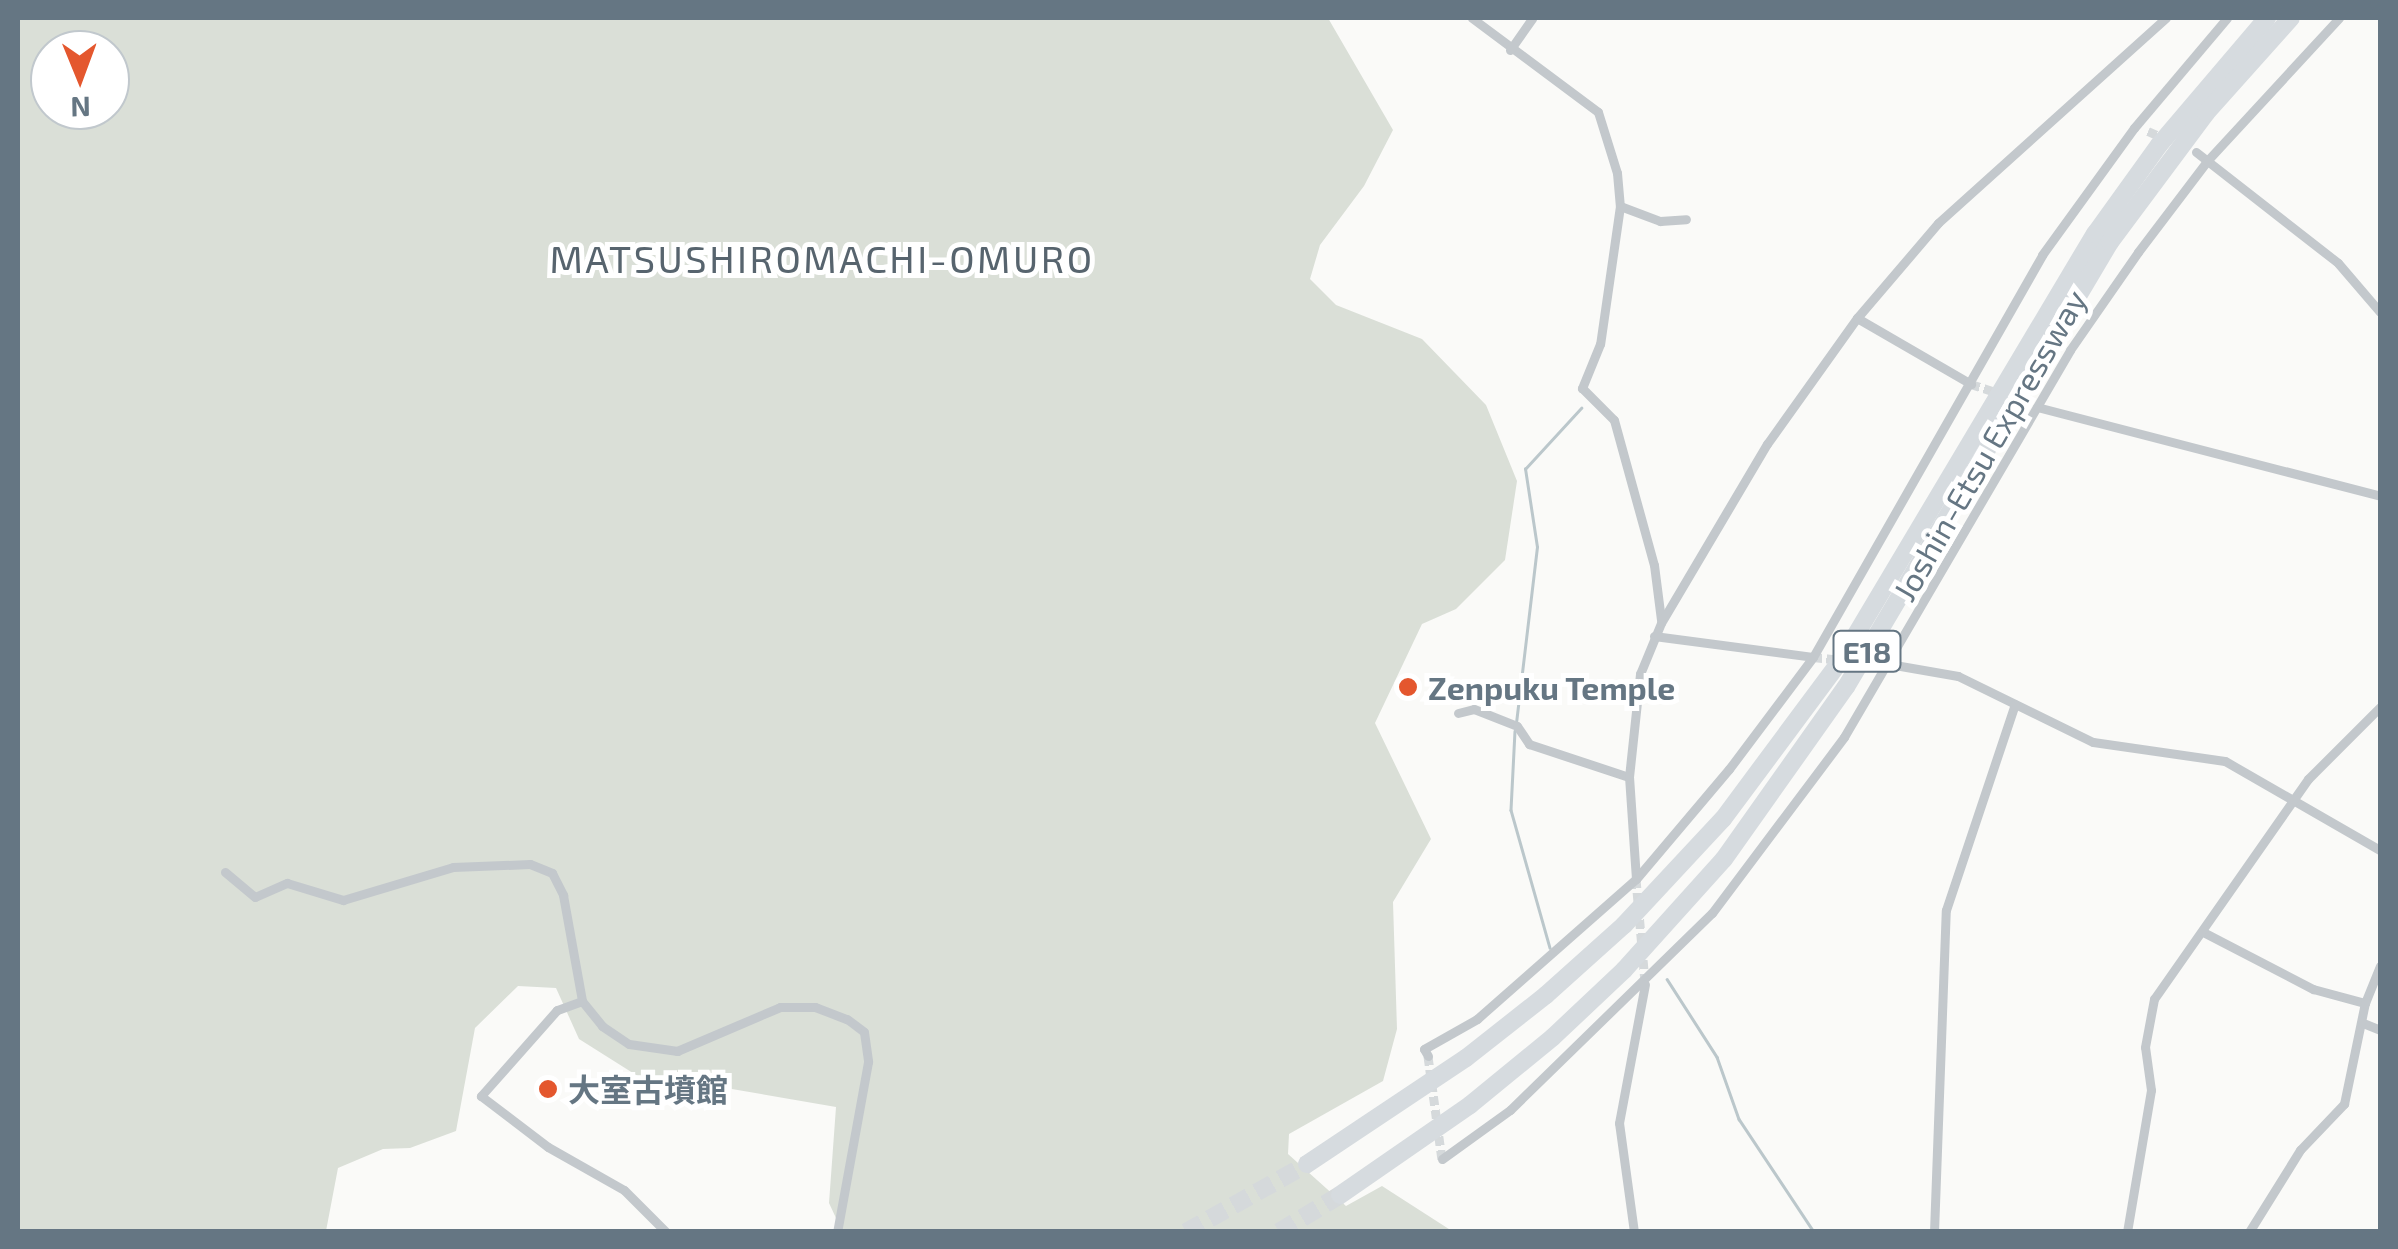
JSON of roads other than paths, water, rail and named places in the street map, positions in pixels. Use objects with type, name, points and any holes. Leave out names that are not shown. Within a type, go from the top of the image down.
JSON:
[{"type":"highway","name":"Joshin-Etsu Expressway","points":[[1307,1164],[1466,1058],[1546,995],[1624,926],[1723,819],[1848,650],[2096,234],[2172,129],[2267,18]]},
{"type":"highway","name":"Joshin-Etsu Expressway","points":[[1340,1195],[1470,1105],[1553,1036],[1636,958],[1724,859],[1846,686],[2110,242],[2206,113],[2290,18]]},
{"type":"street","points":[[1472,18],[1598,112],[1620,206],[1600,344],[1582,388],[1614,420],[1654,565],[1661,623]]},
{"type":"street","points":[[1510,50],[1532,18]]},
{"type":"street","points":[[1636,879],[1629,777],[1640,674],[1661,623],[1767,444],[1857,318],[2009,154],[2166,18]]},
{"type":"street","points":[[1428,1056],[1424,1049],[1477,1019],[1636,879],[1813,657],[2042,255],[2134,128],[2226,18]]},
{"type":"street","points":[[1442,1159],[1510,1110],[1712,913],[1810,788],[1889,664],[2070,350],[2207,161],[2339,18]]},
{"type":"street","points":[[2134,128],[2148,131]]},
{"type":"street","points":[[2196,152],[2338,263],[2380,312]]},
{"type":"street","points":[[1620,206],[1660,220],[1686,220]]},
{"type":"street","points":[[1857,318],[1971,384]]},
{"type":"street","points":[[2037,407],[2380,496]]},
{"type":"street","points":[[1654,636],[1813,657]]},
{"type":"street","points":[[1889,664],[1958,676],[2093,742],[2225,762],[2380,850]]},
{"type":"street","points":[[1934,1232],[1946,910],[2014,704]]},
{"type":"street","points":[[2126,1232],[2151,1090],[2146,1023],[2154,999],[2205,932],[2294,798],[2380,708]]},
{"type":"street","points":[[1458,713],[1474,709],[1517,726],[1530,744],[1629,777]]},
{"type":"street","points":[[225,872],[256,897],[287,883],[343,900],[453,867],[530,864],[552,873],[563,895],[582,1001],[602,1026],[650,1051],[677,1051],[780,1007],[815,1007],[864,1032],[868,1062],[837,1232]]},
{"type":"street","points":[[2205,932],[2313,988],[2365,1003]]},
{"type":"street","points":[[2249,1232],[2300,1150],[2344,1104],[2365,1003],[2380,966]]},
{"type":"street","points":[[1634,1232],[1618,1123],[1645,981]]},
{"type":"street","points":[[582,1001],[552,1016],[481,1096],[548,1147],[624,1190],[666,1232]]},
{"type":"street","points":[[2363,1023],[2380,1030]]},
{"type":"waterway","points":[[1516,723],[1537,547],[1525,469],[1581,408]]},
{"type":"waterway","points":[[1515,731],[1511,810],[1550,948]]},
{"type":"waterway","points":[[1667,979],[1717,1057],[1739,1119],[1814,1232]]},
{"type":"tunnel","points":[[2148,131],[2166,139]]},
{"type":"tunnel","points":[[1971,384],[2002,394]]},
{"type":"tunnel","points":[[1813,657],[1842,660]]},
{"type":"tunnel","points":[[1636,879],[1645,981]]},
{"type":"tunnel","points":[[1428,1056],[1442,1159]]},
{"type":"tunnel","points":[[1186,1232],[1307,1164]]},
{"type":"tunnel","points":[[1279,1232],[1340,1195]]},
{"type":"place","name":"Zenpuku Temple","points":[[1408,687]]},
{"type":"place","name":"大室古墳館","points":[[548,1089]]},
{"type":"district","name":"MATSUSHIROMACHI-OMURO","points":[[822,259]]}]
